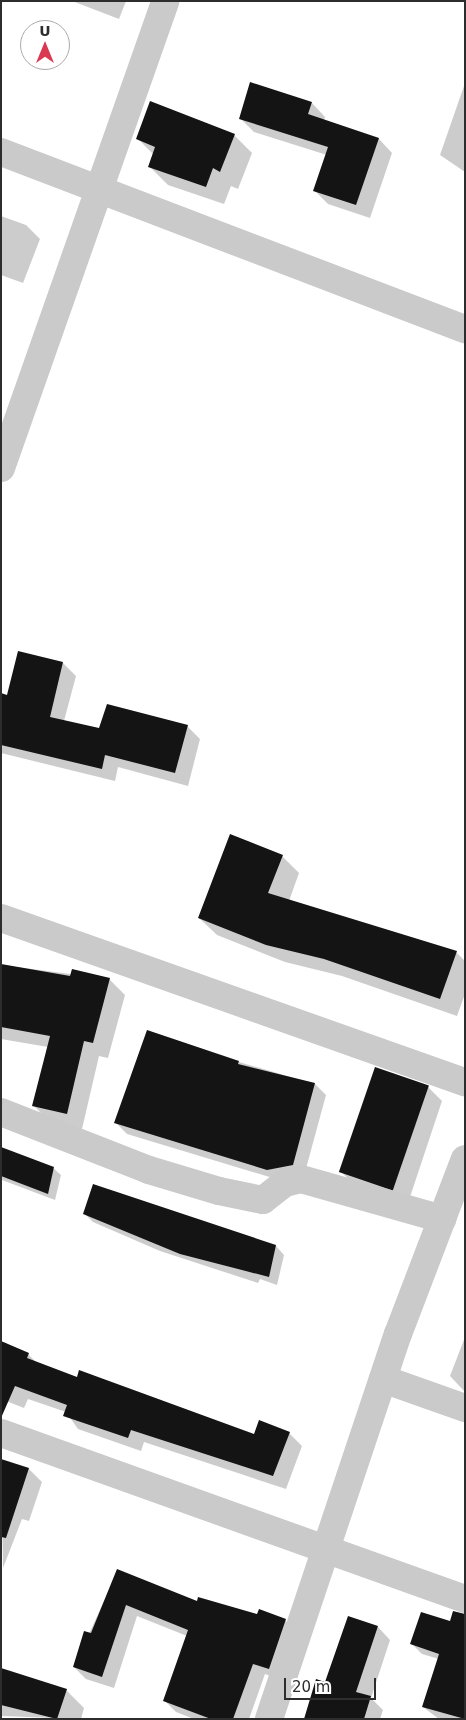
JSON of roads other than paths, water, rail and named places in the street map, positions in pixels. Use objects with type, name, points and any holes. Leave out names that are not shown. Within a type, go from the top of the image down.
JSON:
[{"type":"street","points":[[1,468],[165,1]]},
{"type":"street","points":[[1,152],[465,329]]},
{"type":"street","points":[[1,918],[465,1082]]},
{"type":"street","points":[[1,1112],[149,1170],[219,1191],[263,1200],[285,1183],[301,1179],[442,1219]]},
{"type":"street","points":[[269,1719],[383,1379],[465,1159]]},
{"type":"street","points":[[383,1379],[465,1408]]},
{"type":"street","points":[[1,1433],[325,1553],[465,1599]]}]
